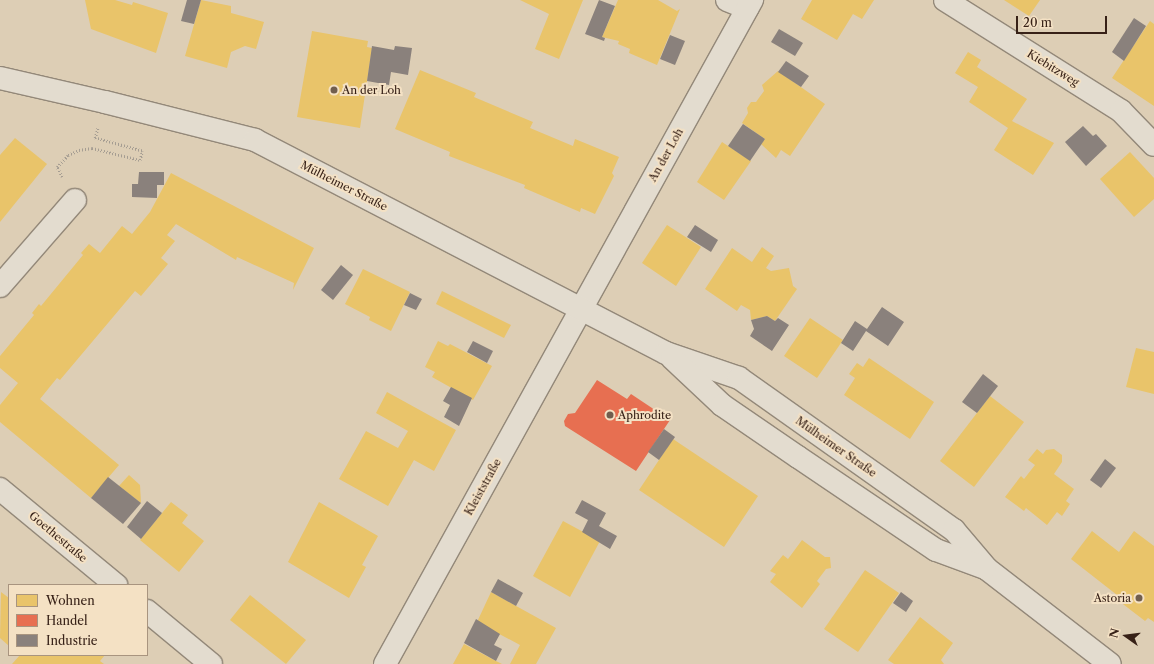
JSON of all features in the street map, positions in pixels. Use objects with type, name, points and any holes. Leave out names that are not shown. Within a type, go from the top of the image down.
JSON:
[{"type":"main road","points":[[727,0],[749,4]]},
{"type":"main road","name":"Kiebitzweg","points":[[945,0],[1121,111],[1154,145]]},
{"type":"main road","name":"An der Loh","points":[[582,310],[749,4]]},
{"type":"main road","name":"Mülheimer Straße","points":[[0,78],[105,102],[255,140],[666,353],[739,378],[954,530],[987,569],[1110,664]]},
{"type":"main road","points":[[0,286],[75,200]]},
{"type":"main road","name":"Kleiststraße","points":[[385,664],[582,310]]},
{"type":"main road","name":"Mülheimer Straße","points":[[666,353],[722,405],[936,550],[987,569]]},
{"type":"main road","name":"Goethestraße","points":[[0,488],[115,584]]},
{"type":"main road","points":[[148,612],[211,664]]},
{"type":"path","points":[[75,200],[57,167],[68,155],[79,150],[92,148],[140,160],[142,151],[95,138],[105,102]]},
{"type":"building: Wohnen","points":[[85,0],[115,0],[132,5],[133,2],[168,13],[156,53],[91,29]]},
{"type":"building: Wohnen","points":[[201,0],[231,6],[231,13],[264,22],[256,49],[245,46],[231,52],[227,68],[185,56]]},
{"type":"building: Wohnen","points":[[520,0],[583,0],[559,59],[535,49],[549,14]]},
{"type":"building: Wohnen","points":[[618,0],[658,0],[677,11],[680,9],[657,65],[629,53],[630,49],[618,44],[619,41],[602,37]]},
{"type":"building: Wohnen","points":[[812,0],[874,0],[862,19],[853,14],[837,40],[801,19]]},
{"type":"building: Wohnen","points":[[1004,0],[1040,0],[1029,16]]},
{"type":"building: Wohnen","points":[[1150,21],[1154,24],[1154,106],[1112,78]]},
{"type":"building: Wohnen","name":"An der Loh","points":[[312,31],[368,41],[367,47],[372,48],[360,128],[297,117]]},
{"type":"building: Wohnen","points":[[968,52],[981,60],[977,67],[1027,99],[1012,121],[1054,143],[1033,175],[994,150],[1008,128],[969,102],[978,87],[955,73]]},
{"type":"building: Wohnen","points":[[420,70],[476,93],[474,97],[533,122],[530,128],[573,146],[575,139],[619,157],[612,173],[614,176],[595,214],[581,208],[580,212],[524,188],[525,185],[449,156],[450,152],[395,129]]},
{"type":"building: Wohnen","points":[[778,71],[825,104],[790,156],[781,150],[776,158],[761,144],[765,139],[742,123],[748,113],[747,108],[751,102],[756,102],[764,91],[762,85]]},
{"type":"building: Wohnen","points":[[15,138],[47,164],[0,222],[0,155]]},
{"type":"building: Wohnen","points":[[722,142],[751,161],[724,200],[697,182]]},
{"type":"building: Wohnen","points":[[1130,152],[1154,178],[1154,199],[1134,217],[1100,179]]},
{"type":"building: Wohnen","points":[[171,173],[314,248],[293,290],[294,283],[237,257],[236,260],[176,224],[167,235],[175,241],[161,258],[168,264],[141,296],[135,291],[60,380],[57,378],[40,399],[119,465],[91,498],[0,422],[0,405],[18,383],[0,368],[0,356],[34,315],[32,313],[39,304],[41,306],[83,255],[81,253],[89,244],[100,253],[122,226],[132,234],[150,212]]},
{"type":"building: Wohnen","points":[[667,225],[701,247],[676,286],[642,263]]},
{"type":"building: Wohnen","points":[[762,247],[774,256],[766,268],[771,271],[789,268],[793,286],[797,289],[775,321],[767,316],[751,320],[750,310],[741,305],[737,311],[705,289],[732,248],[752,262]]},
{"type":"building: Wohnen","points":[[363,269],[410,292],[391,331],[369,320],[370,317],[345,304]]},
{"type":"building: Wohnen","points":[[442,291],[511,325],[504,338],[436,304]]},
{"type":"building: Wohnen","points":[[810,318],[843,340],[817,378],[784,356]]},
{"type":"building: Wohnen","points":[[438,341],[448,346],[450,344],[492,366],[473,400],[432,377],[435,372],[425,367]]},
{"type":"building: Wohnen","points":[[1136,348],[1154,352],[1154,394],[1126,387]]},
{"type":"building: Wohnen","points":[[869,358],[934,402],[910,439],[844,395],[855,378],[849,374],[857,363],[863,367]]},
{"type":"building: Wohnen","points":[[387,392],[456,430],[434,471],[414,460],[388,506],[339,479],[366,431],[398,448],[408,431],[376,413]]},
{"type":"building: Wohnen","points":[[990,396],[1024,422],[974,487],[940,461]]},
{"type":"building: Wohnen","points":[[673,439],[758,496],[724,547],[639,490]]},
{"type":"building: Wohnen","points":[[1037,449],[1043,454],[1046,450],[1054,449],[1062,455],[1062,462],[1054,474],[1074,489],[1066,501],[1070,504],[1062,516],[1057,512],[1047,525],[1026,508],[1024,511],[1005,497],[1021,476],[1024,479],[1035,465],[1028,460]]},
{"type":"building: Wohnen","points":[[129,475],[140,485],[141,503],[119,486]]},
{"type":"building: Wohnen","points":[[171,502],[188,515],[182,523],[204,541],[179,572],[140,540]]},
{"type":"building: Wohnen","points":[[319,502],[378,536],[362,565],[366,567],[349,598],[288,562]]},
{"type":"building: Wohnen","points":[[563,521],[600,541],[570,597],[533,576]]},
{"type":"building: Wohnen","points":[[1092,531],[1119,552],[1134,531],[1154,546],[1154,622],[1148,618],[1145,621],[1115,598],[1117,595],[1071,559]]},
{"type":"building: Wohnen","points":[[802,540],[825,557],[830,557],[831,568],[826,569],[817,581],[820,584],[802,608],[770,582],[776,574],[770,571],[783,555],[788,559]]},
{"type":"building: Wohnen","points":[[865,570],[899,593],[858,652],[824,629]]},
{"type":"building: Wohnen","points":[[1,592],[8,597],[8,645],[0,638]]},
{"type":"building: Wohnen","points":[[491,592],[556,628],[536,664],[510,664],[520,645],[477,622]]},
{"type":"building: Wohnen","points":[[250,595],[306,640],[286,664],[230,620]]},
{"type":"building: Wohnen","points":[[920,617],[953,643],[941,660],[944,664],[894,664],[888,660]]},
{"type":"building: Wohnen","points":[[464,644],[496,661],[502,664],[453,664]]},
{"type":"building: Wohnen","points":[[19,656],[104,656],[100,661],[104,664],[12,664]]},
{"type":"building: Handel","points":[[597,380],[627,399],[631,394],[670,420],[636,471],[565,426],[564,421],[568,414],[575,413]]},
{"type":"building: Industrie","points":[[187,0],[201,0],[194,24],[181,21]]},
{"type":"building: Industrie","points":[[599,0],[615,6],[602,37],[605,38],[604,41],[585,34]]},
{"type":"building: Industrie","points":[[1134,18],[1146,26],[1124,61],[1112,52]]},
{"type":"building: Industrie","points":[[779,29],[803,43],[795,56],[771,42]]},
{"type":"building: Industrie","points":[[670,35],[685,41],[675,65],[660,59]]},
{"type":"building: Industrie","points":[[372,46],[394,50],[395,46],[412,48],[408,75],[391,72],[389,85],[367,81]]},
{"type":"building: Industrie","points":[[786,61],[809,76],[801,87],[778,72]]},
{"type":"building: Industrie","points":[[743,124],[765,139],[750,161],[728,146]]},
{"type":"building: Industrie","points":[[1083,126],[1093,136],[1096,134],[1107,146],[1086,166],[1065,142]]},
{"type":"building: Industrie","points":[[139,172],[164,172],[164,185],[157,185],[157,198],[132,197],[132,184],[138,184]]},
{"type":"building: Industrie","points":[[695,225],[718,240],[711,252],[687,237]]},
{"type":"building: Industrie","points":[[341,265],[353,275],[333,300],[321,290]]},
{"type":"building: Industrie","points":[[410,293],[422,299],[416,310],[404,305]]},
{"type":"building: Industrie","points":[[882,307],[904,322],[888,346],[866,331],[853,351],[841,343],[855,321],[867,329]]},
{"type":"building: Industrie","points":[[767,316],[775,321],[778,318],[789,325],[772,351],[750,336],[754,329],[751,320]]},
{"type":"building: Industrie","points":[[473,341],[493,351],[487,363],[467,352]]},
{"type":"building: Industrie","points":[[983,374],[998,386],[977,413],[962,402]]},
{"type":"building: Industrie","points":[[451,387],[472,398],[459,426],[444,417],[450,405],[443,401]]},
{"type":"building: Industrie","points":[[664,429],[675,437],[659,460],[648,452]]},
{"type":"building: Industrie","points":[[1105,459],[1116,468],[1101,488],[1090,480]]},
{"type":"building: Industrie","points":[[108,477],[141,503],[123,524],[91,498]]},
{"type":"building: Industrie","points":[[582,500],[606,513],[599,526],[617,536],[610,549],[582,532],[588,520],[575,513]]},
{"type":"building: Industrie","points":[[147,501],[162,513],[141,539],[127,527]]},
{"type":"building: Industrie","points":[[498,579],[523,593],[516,606],[491,592]]},
{"type":"building: Industrie","points":[[901,592],[913,601],[906,612],[893,603]]},
{"type":"building: Industrie","points":[[476,619],[500,634],[494,645],[502,649],[496,661],[464,643]]},
{"type":"place","name":"An der Loh","points":[[334,90]]},
{"type":"place","name":"Aphrodite","points":[[610,415]]},
{"type":"place","name":"Astoria","points":[[1139,598]]}]
